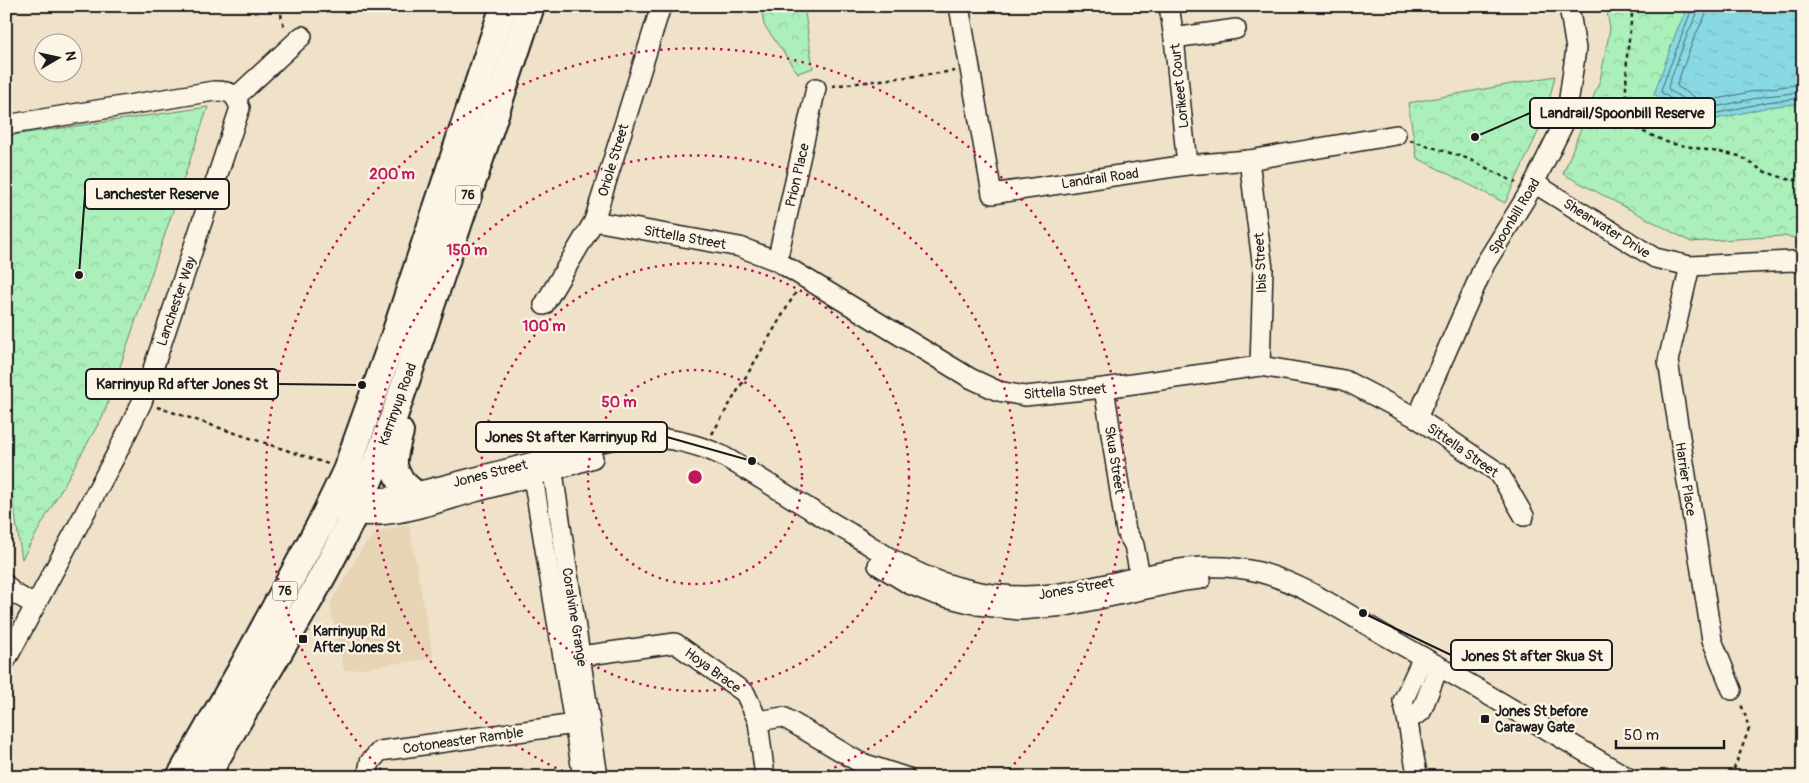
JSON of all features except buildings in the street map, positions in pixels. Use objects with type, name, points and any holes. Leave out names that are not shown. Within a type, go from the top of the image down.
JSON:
[{"type":"highway","name":"Karrinyup Road","points":[[180,777],[240,672],[333,489],[346,471],[394,337],[504,6]]},
{"type":"highway","name":"Karrinyup Road","points":[[206,777],[227,738],[292,632],[358,506],[405,384],[531,6]]},
{"type":"highway","points":[[405,384],[403,423],[394,453],[393,464],[397,477],[413,492]]},
{"type":"street","name":"Oriole Street","points":[[544,305],[594,220],[661,6]]},
{"type":"street","name":"Landrail Road","points":[[959,6],[992,194],[1187,165],[1250,160],[1396,135]]},
{"type":"street","name":"Lorikeet Court","points":[[1169,6],[1187,165]]},
{"type":"street","name":"Spoonbill Road","points":[[1417,418],[1485,264],[1532,187],[1566,119],[1576,49],[1569,6]]},
{"type":"street","points":[[1174,38],[1236,29]]},
{"type":"street","points":[[6,125],[214,91],[227,91],[236,97],[298,39]]},
{"type":"street","name":"Prion Place","points":[[777,261],[816,88]]},
{"type":"street","name":"Lanchester Way","points":[[6,660],[117,453],[142,402],[238,119],[240,108],[236,97]]},
{"type":"street","name":"Ibis Street","points":[[1250,160],[1263,269],[1260,366]]},
{"type":"street","name":"Shearwater Drive","points":[[1532,187],[1655,258],[1690,266],[1792,260],[1803,263]]},
{"type":"street","name":"Sittella Street","points":[[594,220],[740,248],[777,261],[970,378],[998,391],[1025,396],[1104,388],[1260,366],[1344,380],[1417,418],[1499,473],[1524,516]]},
{"type":"street","name":"Harrier Place","points":[[1690,266],[1668,361],[1712,640],[1732,690]]},
{"type":"street","name":"Skua Street","points":[[1104,388],[1126,531],[1123,546],[1136,584]]},
{"type":"street","name":"Jones Street","points":[[333,489],[358,506],[383,515],[406,512],[551,464],[602,442],[646,437],[668,439],[702,446],[740,466],[905,566],[944,583],[988,593],[1031,596],[1136,584]]},
{"type":"street","name":"Jones Street","points":[[551,464],[644,449],[670,450],[701,458],[720,467],[909,584],[934,594],[978,605],[1019,610],[1061,607],[1198,567],[1233,568],[1259,572],[1283,580],[1306,591],[1604,777]]},
{"type":"street","name":"Coralvine Grange","points":[[551,464],[598,777]]},
{"type":"street","name":"Jones Street","points":[[358,506],[413,492],[532,470]]},
{"type":"street","name":"Coralvine Grange","points":[[532,470],[583,777]]},
{"type":"street","points":[[6,585],[12,592],[35,605]]},
{"type":"street","name":"Hoya Brace","points":[[581,656],[675,643],[744,693],[758,721],[765,777]]},
{"type":"street","points":[[1418,777],[1403,701],[1428,667]]},
{"type":"street","name":"Jones Street","points":[[1428,667],[1627,777]]},
{"type":"street","points":[[758,721],[783,717],[859,762],[905,777]]},
{"type":"street","name":"Cotoneaster Ramble","points":[[367,777],[370,762],[380,751],[575,724]]},
{"type":"path","points":[[280,6],[282,21],[298,39]]},
{"type":"path","points":[[1633,6],[1627,56],[1628,125],[1669,143],[1740,156],[1762,171],[1790,180],[1803,180]]},
{"type":"path","points":[[816,88],[970,69]]},
{"type":"path","points":[[1396,135],[1469,158],[1532,187]]},
{"type":"path","points":[[702,446],[714,432],[804,279]]},
{"type":"path","points":[[142,402],[333,489]]},
{"type":"path","points":[[1731,777],[1749,729],[1744,711],[1732,690]]},
{"type":"shaded area","points":[[409,524],[433,658],[344,671],[330,604],[365,544],[380,531]]},
{"type":"green space","points":[[761,6],[804,6],[813,68],[798,73],[764,25]]},
{"type":"green space","points":[[1606,6],[1803,6],[1803,239],[1783,236],[1691,242],[1563,174],[1600,80],[1610,29]]},
{"type":"green space","points":[[1555,76],[1545,117],[1505,203],[1417,158],[1408,103]]},
{"type":"green space","points":[[208,107],[104,414],[22,559],[6,459],[6,136]]},
{"type":"water","points":[[1688,6],[1803,6],[1803,103],[1768,107],[1699,123],[1654,94],[1677,30]]},
{"type":"place","name":"Landrail/Spoonbill Reserve","points":[[1475,137]]},
{"type":"place","name":"Lanchester Reserve","points":[[79,275]]},
{"type":"place","name":"Karrinyup Rd after Jones St","points":[[362,385]]},
{"type":"place","name":"Jones St after Karrinyup Rd","points":[[752,461]]},
{"type":"place","name":"Jones St after Skua St","points":[[1363,613]]},
{"type":"place","name":"Karrinyup Rd After Jones St","points":[[303,639]]},
{"type":"place","name":"Jones St before Caraway Gate","points":[[1485,719]]}]
